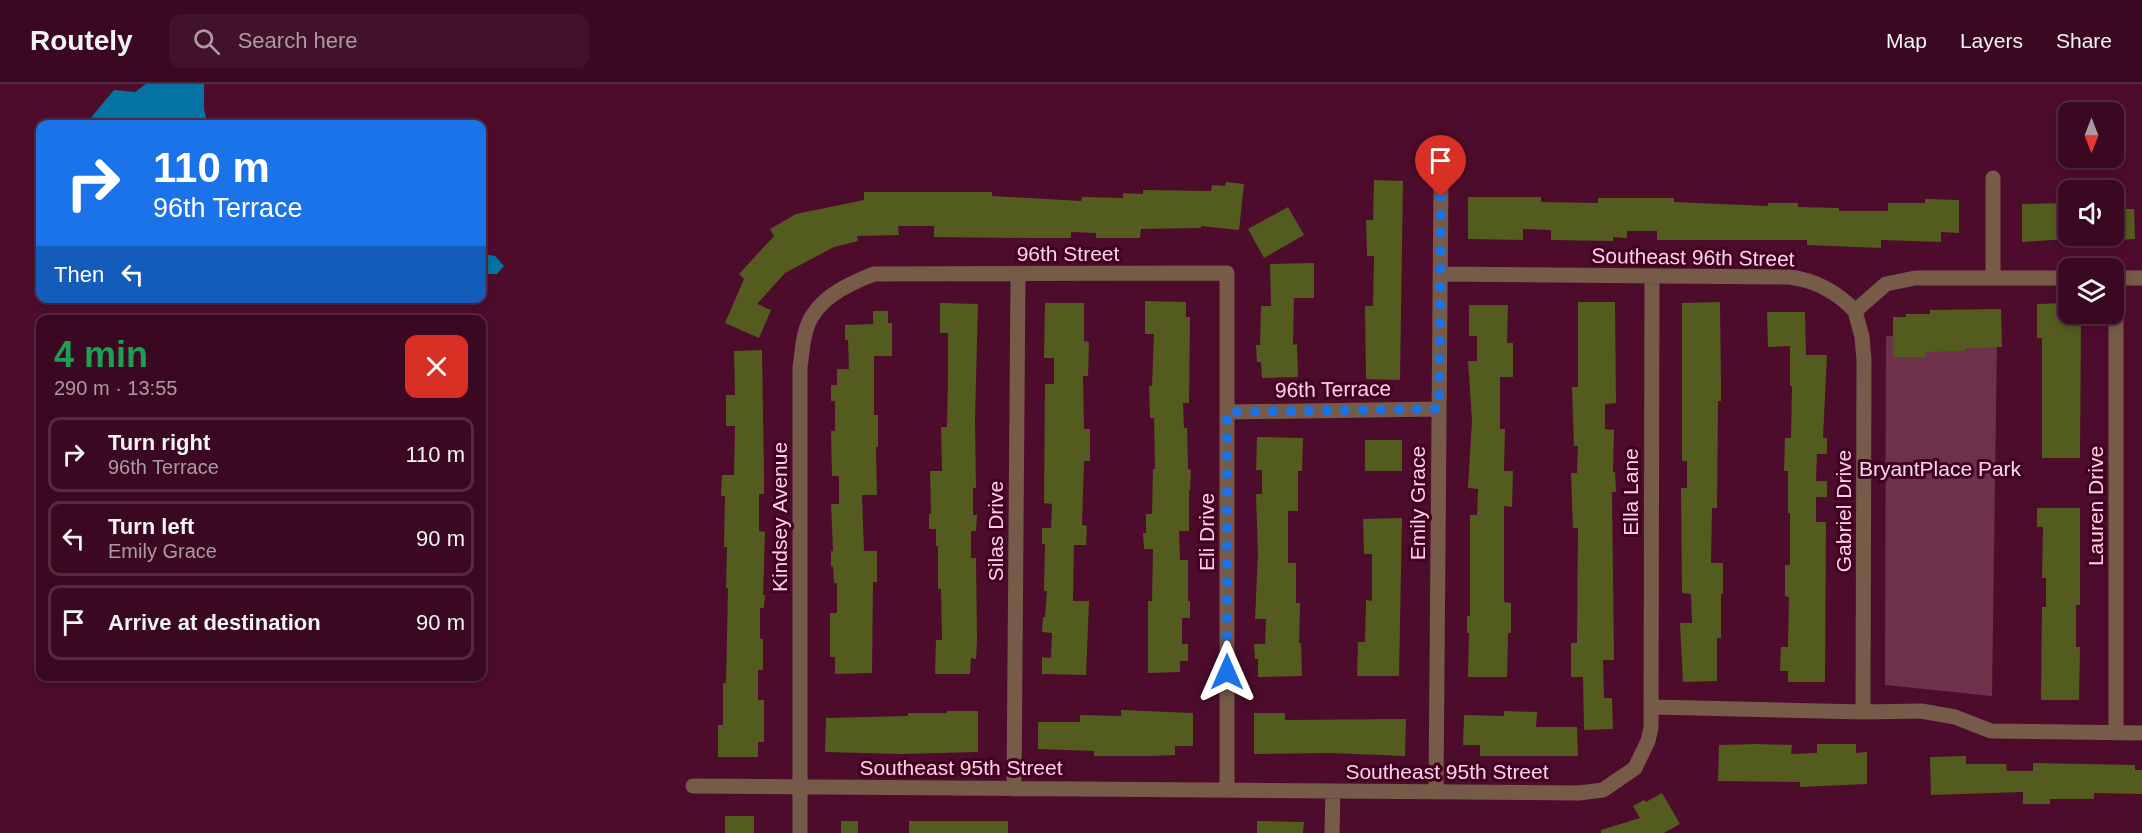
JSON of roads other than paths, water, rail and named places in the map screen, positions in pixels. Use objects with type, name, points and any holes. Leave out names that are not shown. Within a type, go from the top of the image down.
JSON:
[{"type":"street","name":"Emily Grace","points":[[1436,792],[1441,178]]},
{"type":"street","points":[[1993,178],[1993,278]]},
{"type":"street","name":"96th Street","points":[[910,273],[1018,275],[1227,273]]},
{"type":"street","name":"Kindsey Avenue","points":[[800,833],[800,367],[805,332],[817,308],[845,285],[874,274],[910,273]]},
{"type":"street","name":"Eli Drive","points":[[1227,273],[1227,790]]},
{"type":"street","name":"Southeast 96th Street","points":[[1440,274],[1757,276],[1804,279],[1827,288],[1845,300],[1855,311]]},
{"type":"street","name":"Silas Drive","points":[[1014,789],[1018,275]]},
{"type":"street","name":"Ella Lane","points":[[1651,706],[1652,277]]},
{"type":"street","points":[[1855,311],[1886,284],[1915,278],[2058,278]]},
{"type":"street","points":[[2124,278],[2142,278]]},
{"type":"street","name":"Gabriel Drive","points":[[1855,311],[1862,337],[1864,360],[1863,712]]},
{"type":"street","name":"Lauren Drive","points":[[2115,324],[2116,733]]},
{"type":"street","name":"96th Terrace","points":[[1227,412],[1439,409]]},
{"type":"street","points":[[1651,706],[1863,712],[1921,711],[1939,713],[1974,723],[1991,731],[2142,733]]},
{"type":"street","name":"Southeast 95th Street","points":[[693,786],[1579,793],[1603,790],[1635,768],[1651,728],[1651,706]]},
{"type":"street","points":[[1332,833],[1333,791]]},
{"type":"water","points":[[146,84],[204,84],[204,109],[207,120],[90,120],[114,90],[135,92]]},
{"type":"water","points":[[486,255],[495,256],[504,266],[497,274],[486,274]]},
{"type":"park label","name":"BryantPlace Park","points":[[1940,468]]}]
